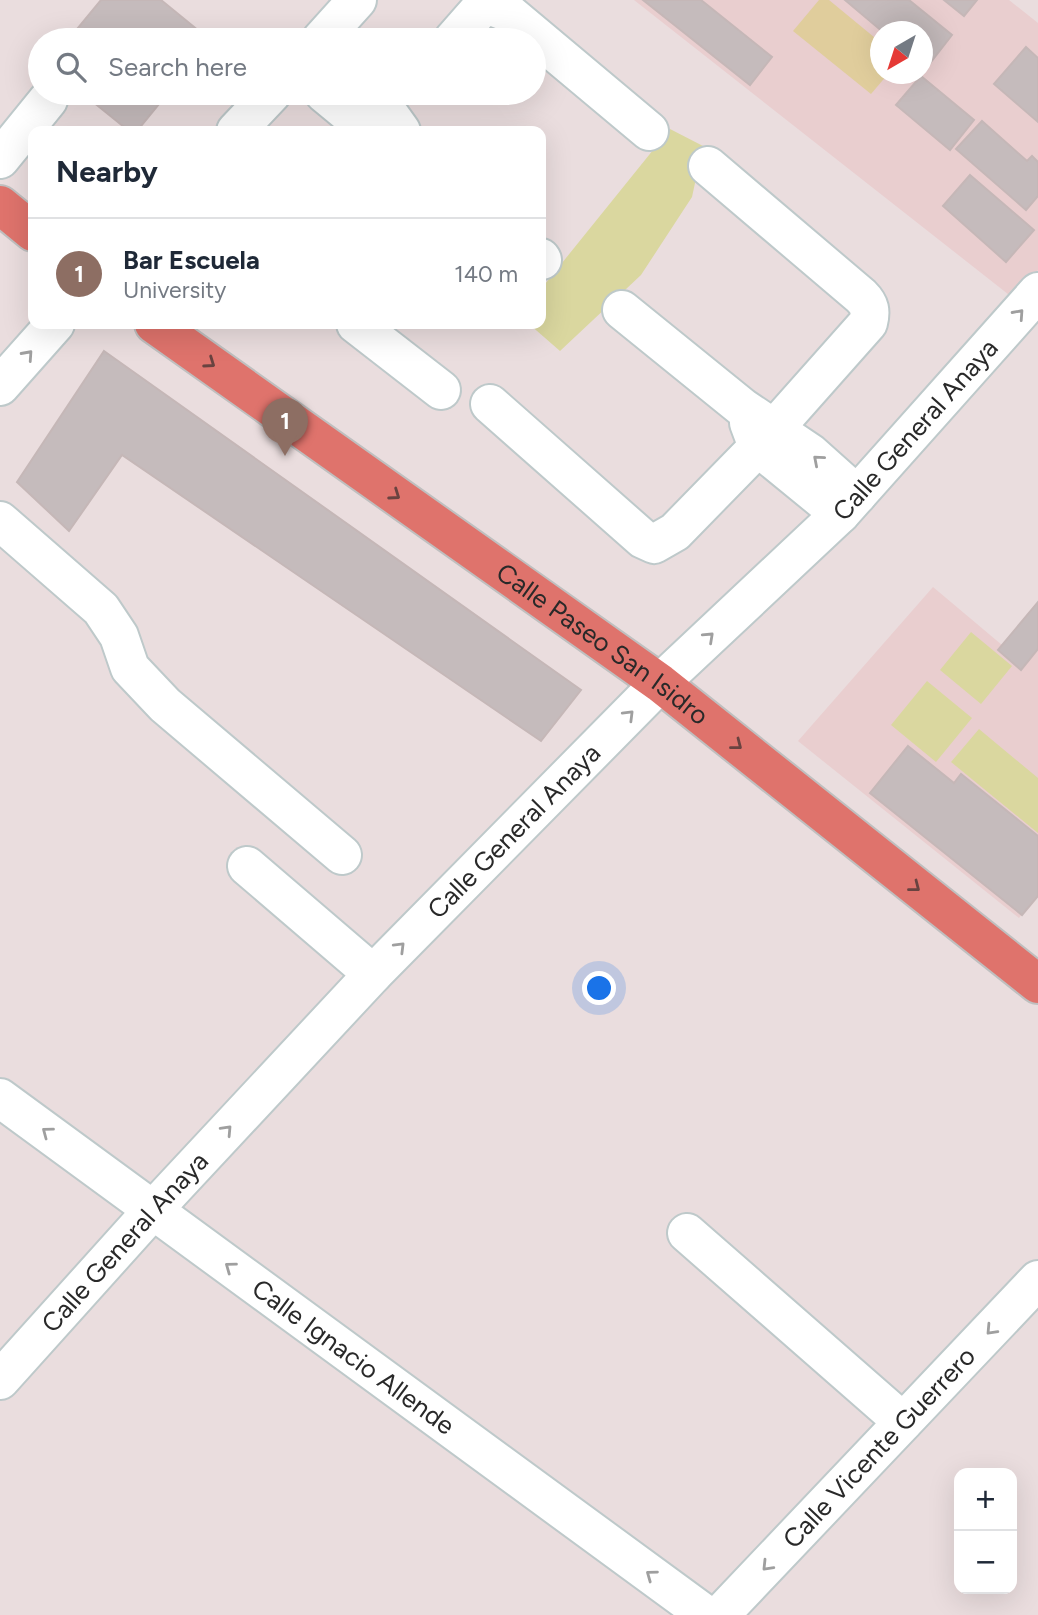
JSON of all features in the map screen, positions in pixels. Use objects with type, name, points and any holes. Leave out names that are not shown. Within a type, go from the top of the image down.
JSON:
[{"type":"main road","points":[[0,205],[28,228]]},
{"type":"main road","name":"Calle Paseo San Isidro","points":[[162,329],[660,683],[1038,984]]},
{"type":"street","points":[[332,28],[357,0]]},
{"type":"street","points":[[464,28],[482,8],[494,7],[507,12],[526,28]]},
{"type":"street","points":[[546,45],[649,131]]},
{"type":"street","points":[[0,159],[44,105]]},
{"type":"street","points":[[241,126],[261,105]]},
{"type":"street","points":[[356,105],[386,116]]},
{"type":"street","points":[[490,404],[642,539],[654,544],[675,532],[767,438],[868,323],[871,313],[869,303],[708,166]]},
{"type":"street","name":"Calle General Anaya","points":[[0,1380],[152,1211],[373,974],[660,683],[848,504],[1038,292]]},
{"type":"street","points":[[622,310],[743,408],[767,438],[848,504]]},
{"type":"street","points":[[0,386],[51,329]]},
{"type":"street","points":[[362,329],[441,390]]},
{"type":"street","points":[[0,521],[101,609],[119,636],[130,667],[165,705],[342,855]]},
{"type":"street","points":[[247,866],[373,974]]},
{"type":"street","name":"Calle Ignacio Allende","points":[[0,1098],[706,1615]]},
{"type":"street","points":[[687,1233],[903,1422]]},
{"type":"street","name":"Calle Vicente Guerrero","points":[[720,1615],[1038,1280]]},
{"type":"shaded area","points":[[634,0],[1009,0],[1038,23],[1038,270],[1013,298]]},
{"type":"shaded area","points":[[819,0],[829,0],[870,34],[870,84],[880,84],[871,94],[793,31]]},
{"type":"shaded area","points":[[670,129],[703,146],[692,197],[641,275],[560,351],[535,329],[546,329],[546,283]]},
{"type":"shaded area","points":[[933,587],[1002,645],[1038,602],[1038,895],[1019,918],[798,741]]},
{"type":"shaded area","points":[[971,632],[1012,666],[981,704],[940,670]]},
{"type":"shaded area","points":[[927,681],[972,718],[936,762],[891,725]]},
{"type":"shaded area","points":[[979,729],[1038,778],[1038,833],[951,762]]},
{"type":"building","points":[[101,0],[161,0],[195,28],[78,28]]},
{"type":"building","points":[[643,0],[701,0],[772,57],[750,85]]},
{"type":"building","points":[[845,0],[909,0],[952,35],[933,59],[933,21],[870,21]]},
{"type":"building","points":[[944,0],[977,0],[964,16]]},
{"type":"building","points":[[1026,47],[1038,58],[1038,122],[994,84]]},
{"type":"building","points":[[914,84],[931,84],[974,120],[950,150],[896,105]]},
{"type":"building","points":[[97,105],[158,105],[141,126],[123,126]]},
{"type":"building","points":[[982,121],[1027,161],[1032,156],[1038,162],[1038,196],[1026,210],[956,149]]},
{"type":"building","points":[[970,175],[1034,230],[1006,262],[943,206]]},
{"type":"building","points":[[104,351],[581,690],[541,741],[122,455],[69,531],[17,482]]},
{"type":"building","points":[[1038,602],[1038,649],[1021,670],[998,650]]},
{"type":"building","points":[[908,746],[954,783],[961,774],[1038,836],[1038,896],[1022,915],[870,793]]},
{"type":"place","name":"Bar Escuela","points":[[285,456]]}]
